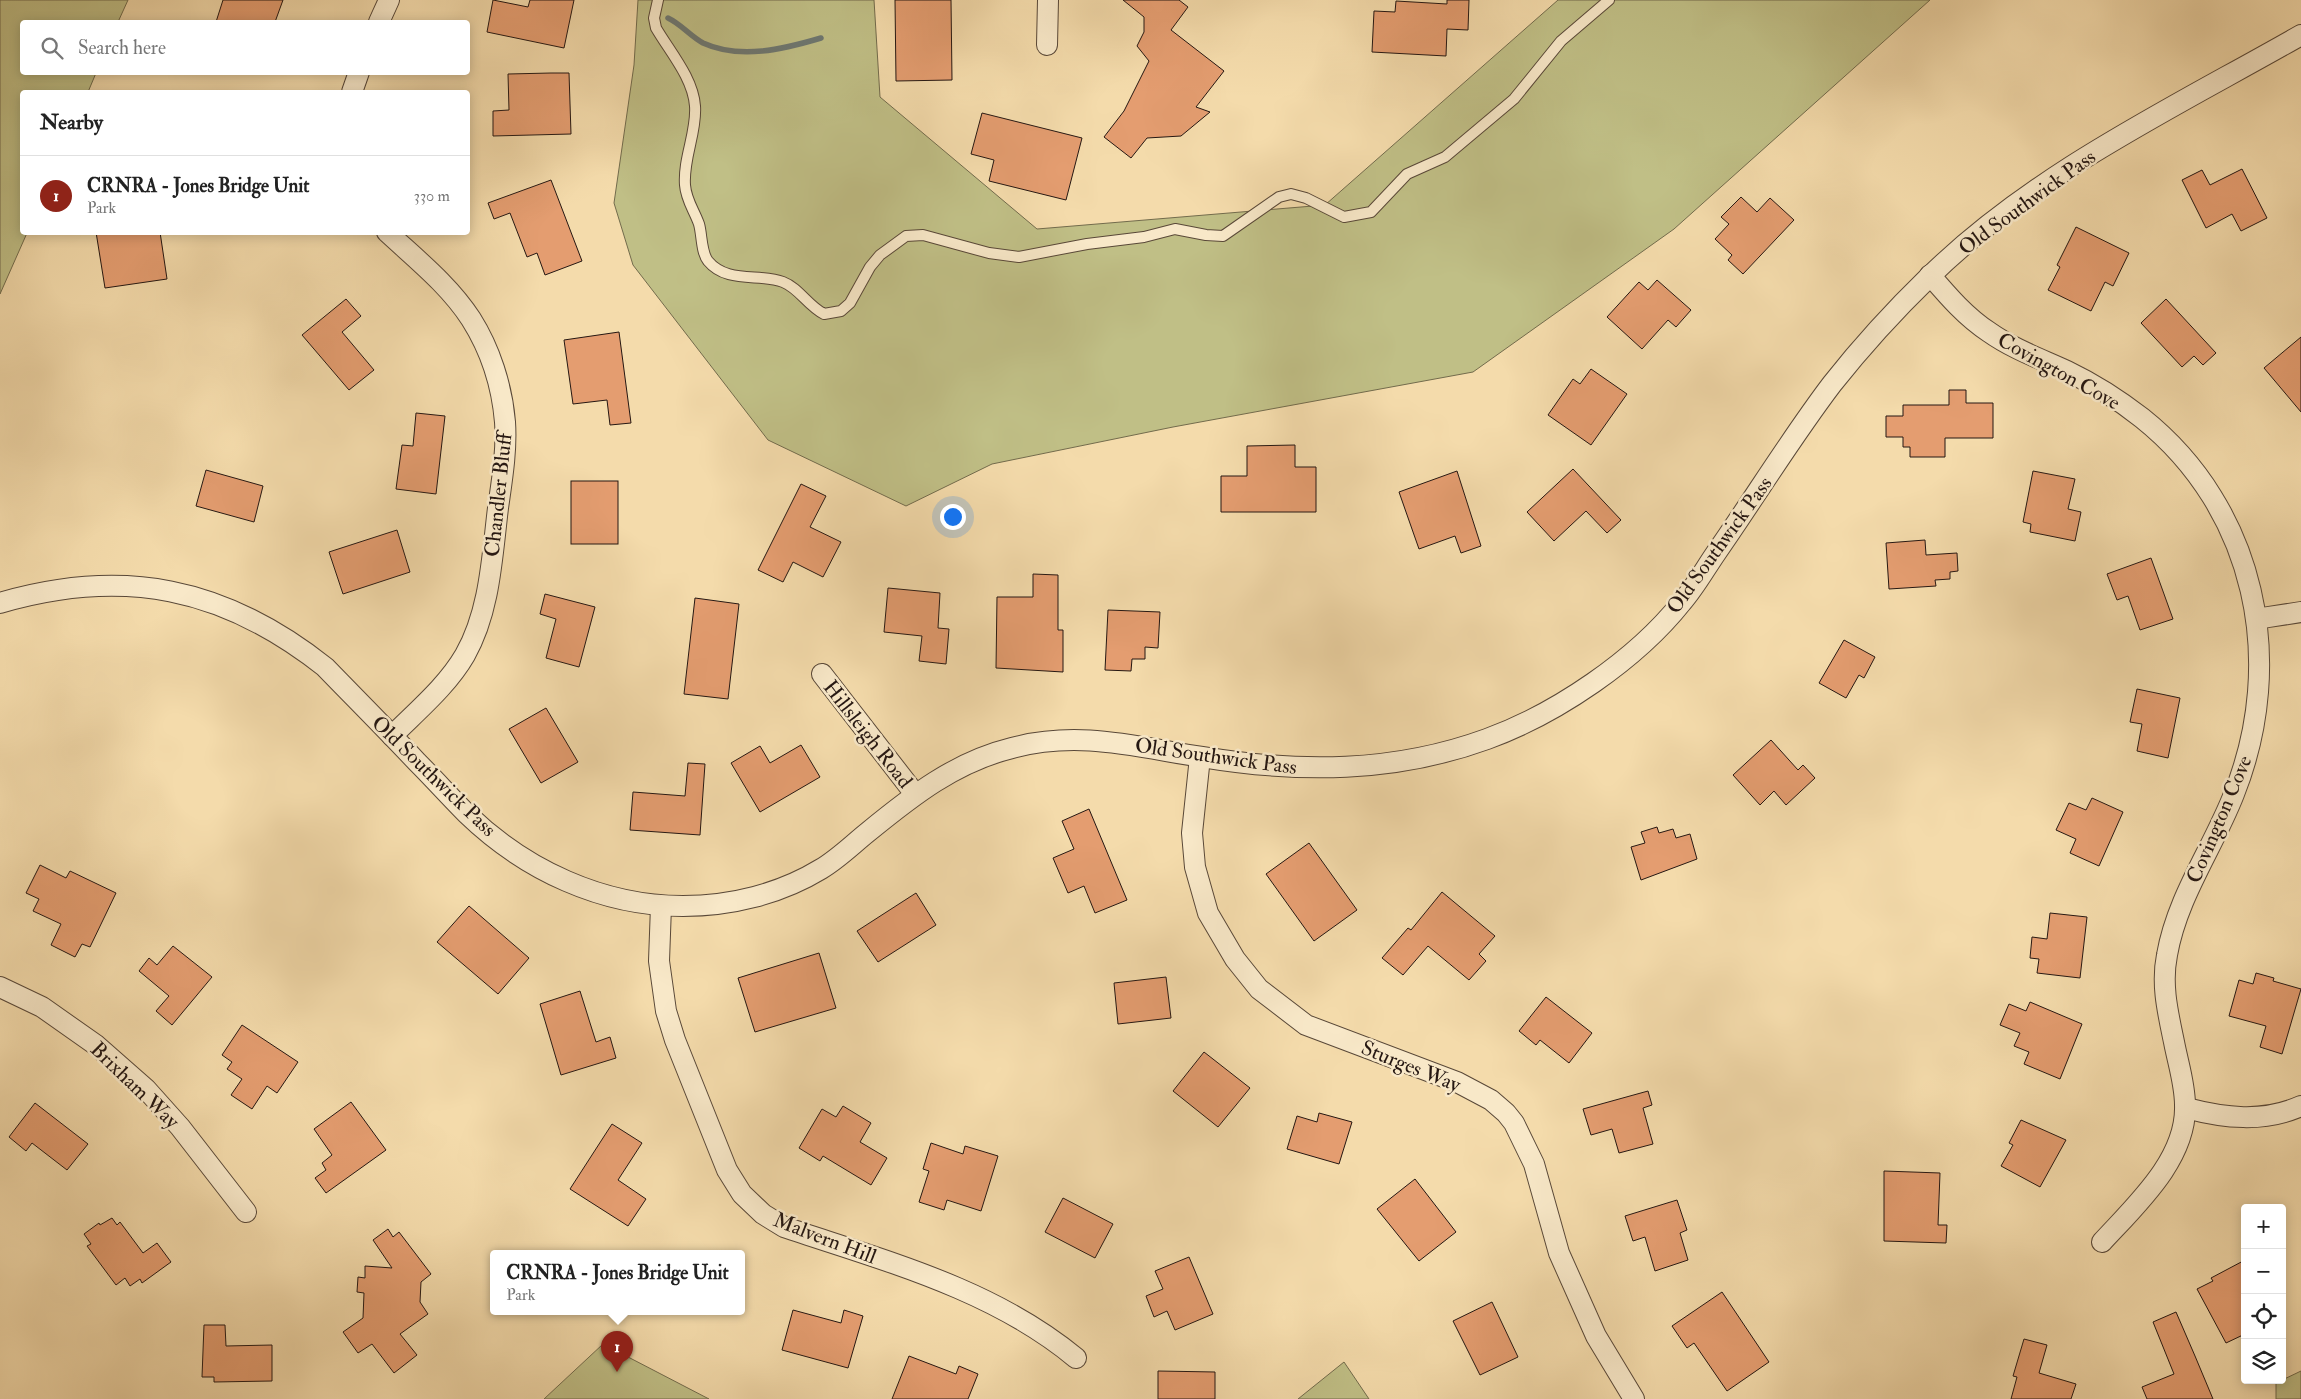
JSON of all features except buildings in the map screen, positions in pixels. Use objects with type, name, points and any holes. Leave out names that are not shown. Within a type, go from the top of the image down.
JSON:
[{"type":"street","points":[[380,20],[389,0]]},
{"type":"street","points":[[1046,45],[1048,0]]},
{"type":"street","name":"Old Southwick Pass","points":[[0,603],[36,593],[65,588],[114,585],[153,588],[192,596],[229,608],[265,625],[298,646],[325,667],[471,818],[522,858],[556,877],[592,891],[628,902],[661,906],[705,906],[748,899],[789,886],[824,868],[915,794],[943,776],[978,759],[1012,748],[1047,741],[1071,739],[1117,741],[1200,757],[1262,766],[1310,769],[1362,767],[1411,761],[1448,753],[1495,736],[1538,717],[1580,692],[1634,651],[1681,604],[1830,387],[1876,332],[1930,275],[1981,230],[2068,167],[2301,35]]},
{"type":"street","points":[[353,90],[358,75]]},
{"type":"street","name":"Chandler Bluff","points":[[390,235],[442,283],[471,318],[495,370],[505,422],[504,460],[489,583],[478,626],[466,654],[448,680],[392,736]]},
{"type":"street","name":"Covington Cove","points":[[1930,275],[1955,304],[1987,332],[2016,349],[2070,372],[2104,391],[2142,418],[2173,446],[2205,485],[2229,526],[2244,567],[2257,617],[2260,642],[2259,676],[2255,722],[2248,756],[2234,796],[2179,909],[2166,956],[2164,981],[2166,1004],[2186,1108],[2183,1131],[2175,1154],[2138,1202],[2102,1242]]},
{"type":"street","points":[[2257,617],[2262,618],[2301,612]]},
{"type":"street","name":"Hillsleigh Road","points":[[822,674],[915,794]]},
{"type":"street","name":"Sturges Way","points":[[1200,757],[1192,833],[1195,867],[1208,913],[1235,959],[1259,989],[1306,1025],[1457,1082],[1491,1100],[1506,1113],[1514,1123],[1534,1164],[1559,1253],[1592,1328],[1621,1381],[1634,1399]]},
{"type":"street","name":"Malvern Hill","points":[[661,906],[659,961],[666,1012],[675,1040],[727,1170],[742,1194],[763,1214],[784,1227],[976,1294],[1060,1345],[1076,1358]]},
{"type":"street","name":"Brixham Way","points":[[0,987],[42,1007],[89,1040],[146,1089],[180,1127],[246,1212]]},
{"type":"street","points":[[2186,1108],[2217,1116],[2254,1118],[2301,1106]]},
{"type":"lane","points":[[658,0],[654,18],[656,28],[691,85],[696,107],[686,159],[685,185],[687,199],[699,224],[707,260],[731,275],[782,282],[794,288],[816,310],[824,314],[841,311],[850,302],[880,255],[906,236],[923,235],[989,253],[1019,257],[1087,244],[1144,237],[1175,229],[1206,236],[1224,236],[1279,197],[1291,194],[1306,198],[1344,216],[1371,212],[1408,174],[1445,156],[1514,99],[1561,41],[1609,0]]},
{"type":"shaded area","points":[[0,0],[128,0],[119,20],[20,20],[20,75],[95,75],[89,90],[20,90],[20,235],[26,235],[0,294]]},
{"type":"shaded area","points":[[638,0],[874,0],[880,97],[1037,229],[1325,205],[1558,0],[1930,0],[1674,229],[1473,372],[1173,427],[992,464],[906,506],[768,440],[633,265],[614,203],[634,65]]},
{"type":"shaded area","points":[[603,1344],[709,1399],[544,1399]]},
{"type":"shaded area","points":[[1344,1362],[1369,1399],[1298,1399]]},
{"type":"shaded area","points":[[2301,1371],[2301,1399],[2276,1399],[2276,1384],[2286,1384],[2286,1378]]},
{"type":"waterway","points":[[668,18],[703,43],[732,51],[747,52],[777,49],[821,38]]},
{"type":"place","name":"CRNRA - Jones Bridge Unit","points":[[617,1372]]}]
